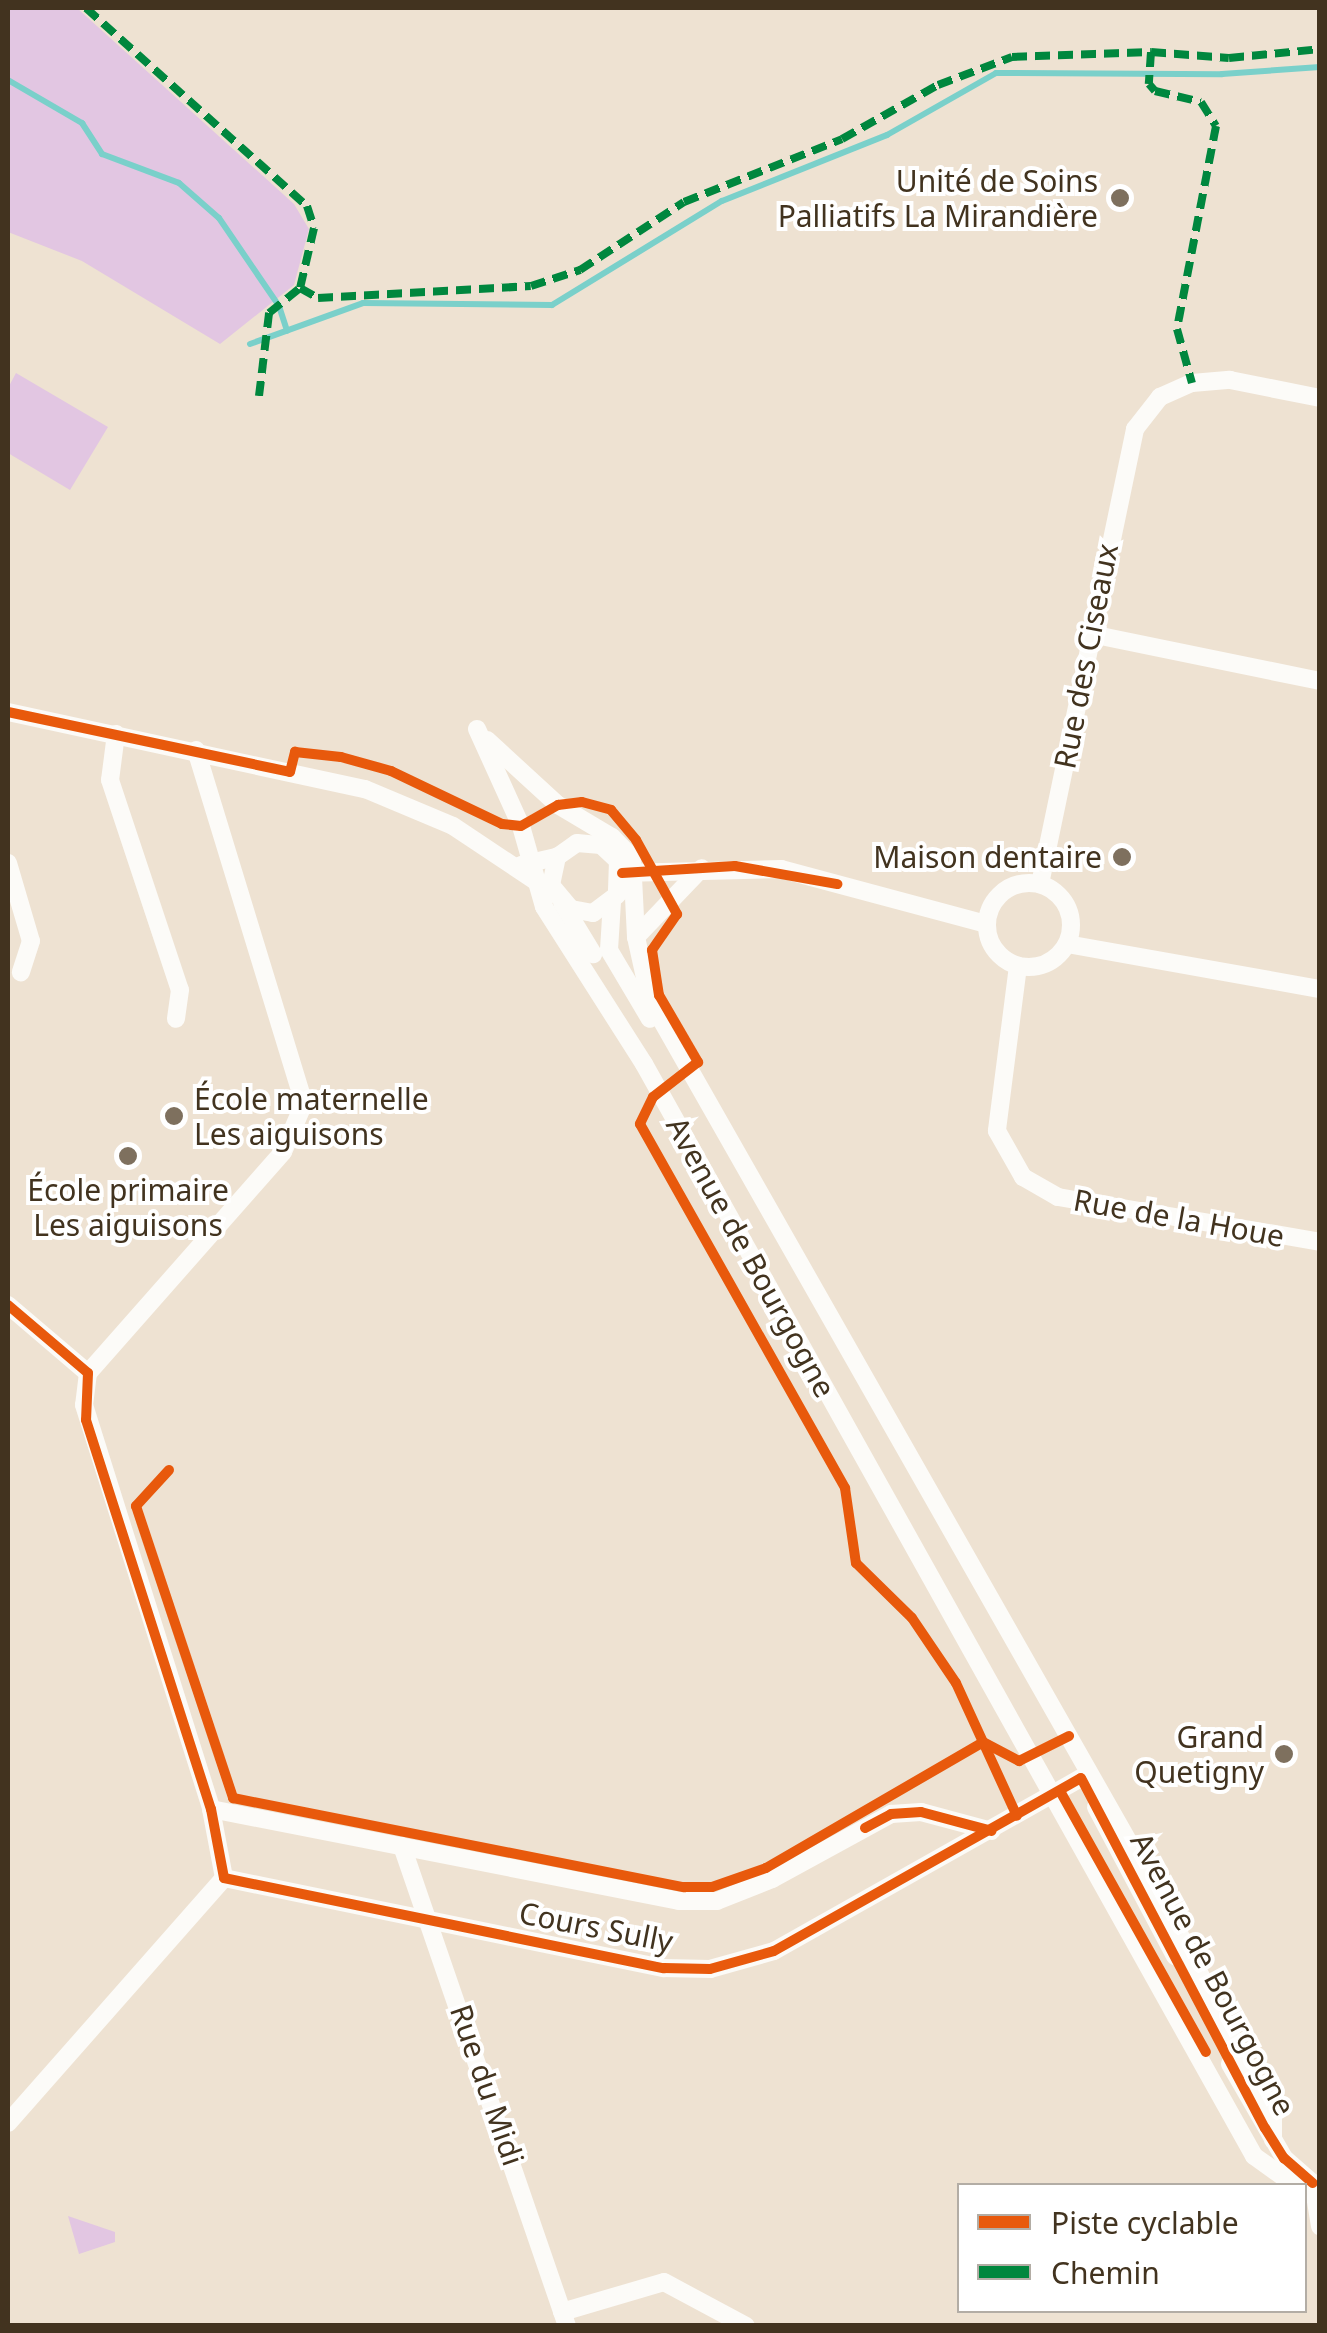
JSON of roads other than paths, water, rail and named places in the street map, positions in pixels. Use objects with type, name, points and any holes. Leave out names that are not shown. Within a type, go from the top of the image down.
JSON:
[{"type":"street","name":"Rue des Ciseaux","points":[[1040,884],[1135,429],[1160,397],[1192,383],[1230,380],[1320,398]]},
{"type":"street","points":[[1091,634],[1319,679]]},
{"type":"street","points":[[8,712],[196,750],[390,798],[529,869],[558,898],[593,912],[612,902],[629,872]]},
{"type":"street","name":"Avenue de Bourgogne","points":[[1273,2140],[1274,2117],[1164,1904],[650,1000],[636,937],[625,848],[558,805],[476,729],[544,907],[644,1064],[1270,2163],[1299,2183]]},
{"type":"street","points":[[116,734],[110,780],[180,990],[176,1020]]},
{"type":"street","points":[[8,2124],[224,1878],[211,1809],[86,1420],[88,1372],[283,1152],[304,1104],[196,750]]},
{"type":"street","points":[[529,869],[589,842],[611,852],[629,872]]},
{"type":"street","points":[[557,857],[550,875],[558,898]]},
{"type":"street","points":[[8,863],[32,941],[21,972]]},
{"type":"street","points":[[636,937],[702,868]]},
{"type":"street","points":[[629,872],[781,869],[986,924]]},
{"type":"street","points":[[1040,884],[1064,901],[1071,930],[1067,944],[1046,964],[1018,966],[994,950],[986,924],[998,896],[1010,887],[1040,884]]},
{"type":"street","name":"Avenue de Bourgogne","points":[[558,898],[1056,1793]]},
{"type":"street","name":"Avenue de Bourgogne","points":[[612,902],[609,950],[906,1483],[1081,1778],[1273,2140],[1304,2183]]},
{"type":"street","points":[[1067,944],[1320,990]]},
{"type":"street","name":"Rue de la Houe","points":[[1018,966],[997,1130],[1023,1178],[1058,1197],[1320,1242]]},
{"type":"street","points":[[8,1306],[88,1372]]},
{"type":"street","name":"Cours Sully","points":[[224,1878],[664,1968],[710,1969],[774,1952],[1081,1778]]},
{"type":"street","name":"Cours Sully","points":[[211,1809],[680,1901],[716,1900],[772,1880],[891,1814],[920,1812],[992,1831]]},
{"type":"street","name":"Rue du Midi","points":[[402,1846],[565,2318]]},
{"type":"street","points":[[1309,2190],[1320,2226]]},
{"type":"street","points":[[565,2318],[664,2282],[746,2326]]},
{"type":"waterway","points":[[250,344],[363,303],[552,305],[722,201],[887,135],[996,73],[1222,74],[1320,67]]},
{"type":"waterway","points":[[8,80],[82,123],[102,154],[179,183],[219,218],[279,306],[287,331]]},
{"type":"place","name":"Unité de Soins Palliatifs La Mirandière","points":[[1120,198]]},
{"type":"place","name":"Maison dentaire","points":[[1122,857]]},
{"type":"place","name":"École maternelle Les aiguisons","points":[[174,1116]]},
{"type":"place","name":"École primaire Les aiguisons","points":[[128,1156]]},
{"type":"place","name":"Grand Quetigny","points":[[1284,1754]]}]
